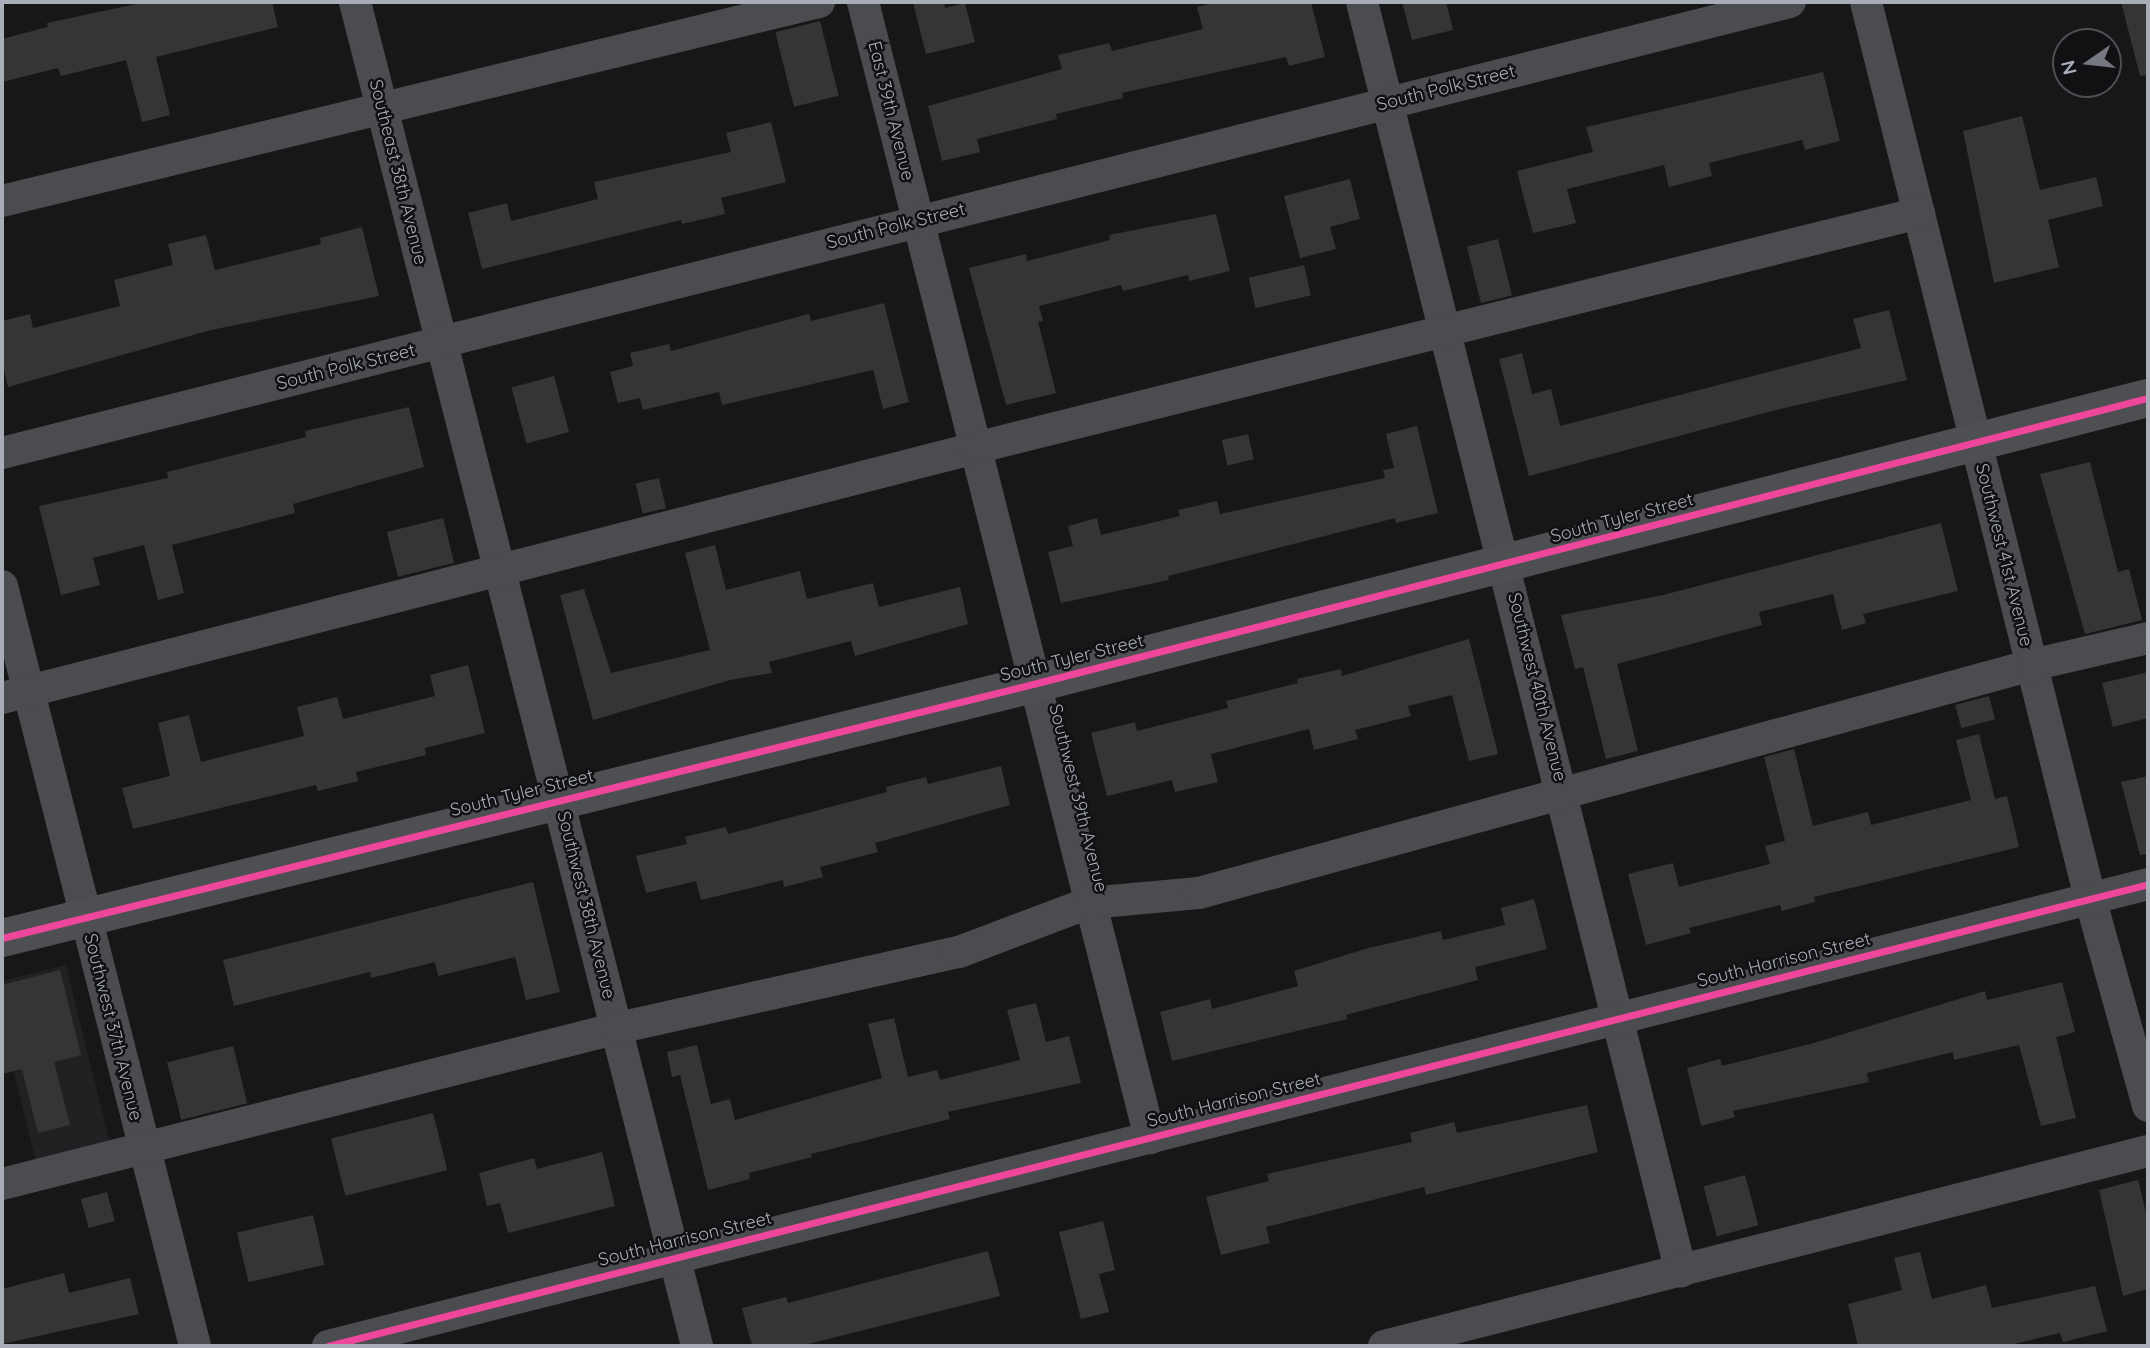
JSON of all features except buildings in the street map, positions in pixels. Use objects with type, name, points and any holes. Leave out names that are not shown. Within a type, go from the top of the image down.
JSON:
[{"type":"main road","name":"South Tyler Street","points":[[2,938],[1507,565],[2148,398]]},
{"type":"street","name":"Southeast 38th Avenue","points":[[355,2],[441,343]]},
{"type":"street","points":[[2,201],[819,2]]},
{"type":"street","name":"East 39th Avenue","points":[[863,2],[919,220]]},
{"type":"street","name":"Southwest 40th Avenue","points":[[1362,2],[1507,565],[1681,1272]]},
{"type":"street","name":"South Polk Street","points":[[2,453],[1790,2]]},
{"type":"street","name":"Southwest 41st Avenue","points":[[1866,2],[2090,898],[2148,1106]]},
{"type":"street","points":[[15,695],[1446,328],[1919,213]]},
{"type":"street","name":"Southwest 39th Avenue","points":[[919,220],[1033,684],[1150,1138]]},
{"type":"street","name":"Southwest 38th Avenue","points":[[441,343],[697,1346]]},
{"type":"street","name":"Southwest 37th Avenue","points":[[2,586],[15,695],[86,917],[195,1346]]},
{"type":"street","points":[[2,1184],[618,1028],[960,953],[1089,904],[1199,893],[1563,796],[2032,665],[2148,638]]},
{"type":"street","name":"South Harrison Street","points":[[328,1346],[2148,884]]},
{"type":"street","points":[[1384,1346],[1681,1272],[2148,1150]]},
{"type":"shaded area","points":[[66,965],[110,1144],[36,1162],[2,1025],[2,981]]},
{"type":"cycle path","points":[[2,938],[1033,684],[2148,398]]},
{"type":"cycle path","points":[[328,1346],[2148,884]]}]
